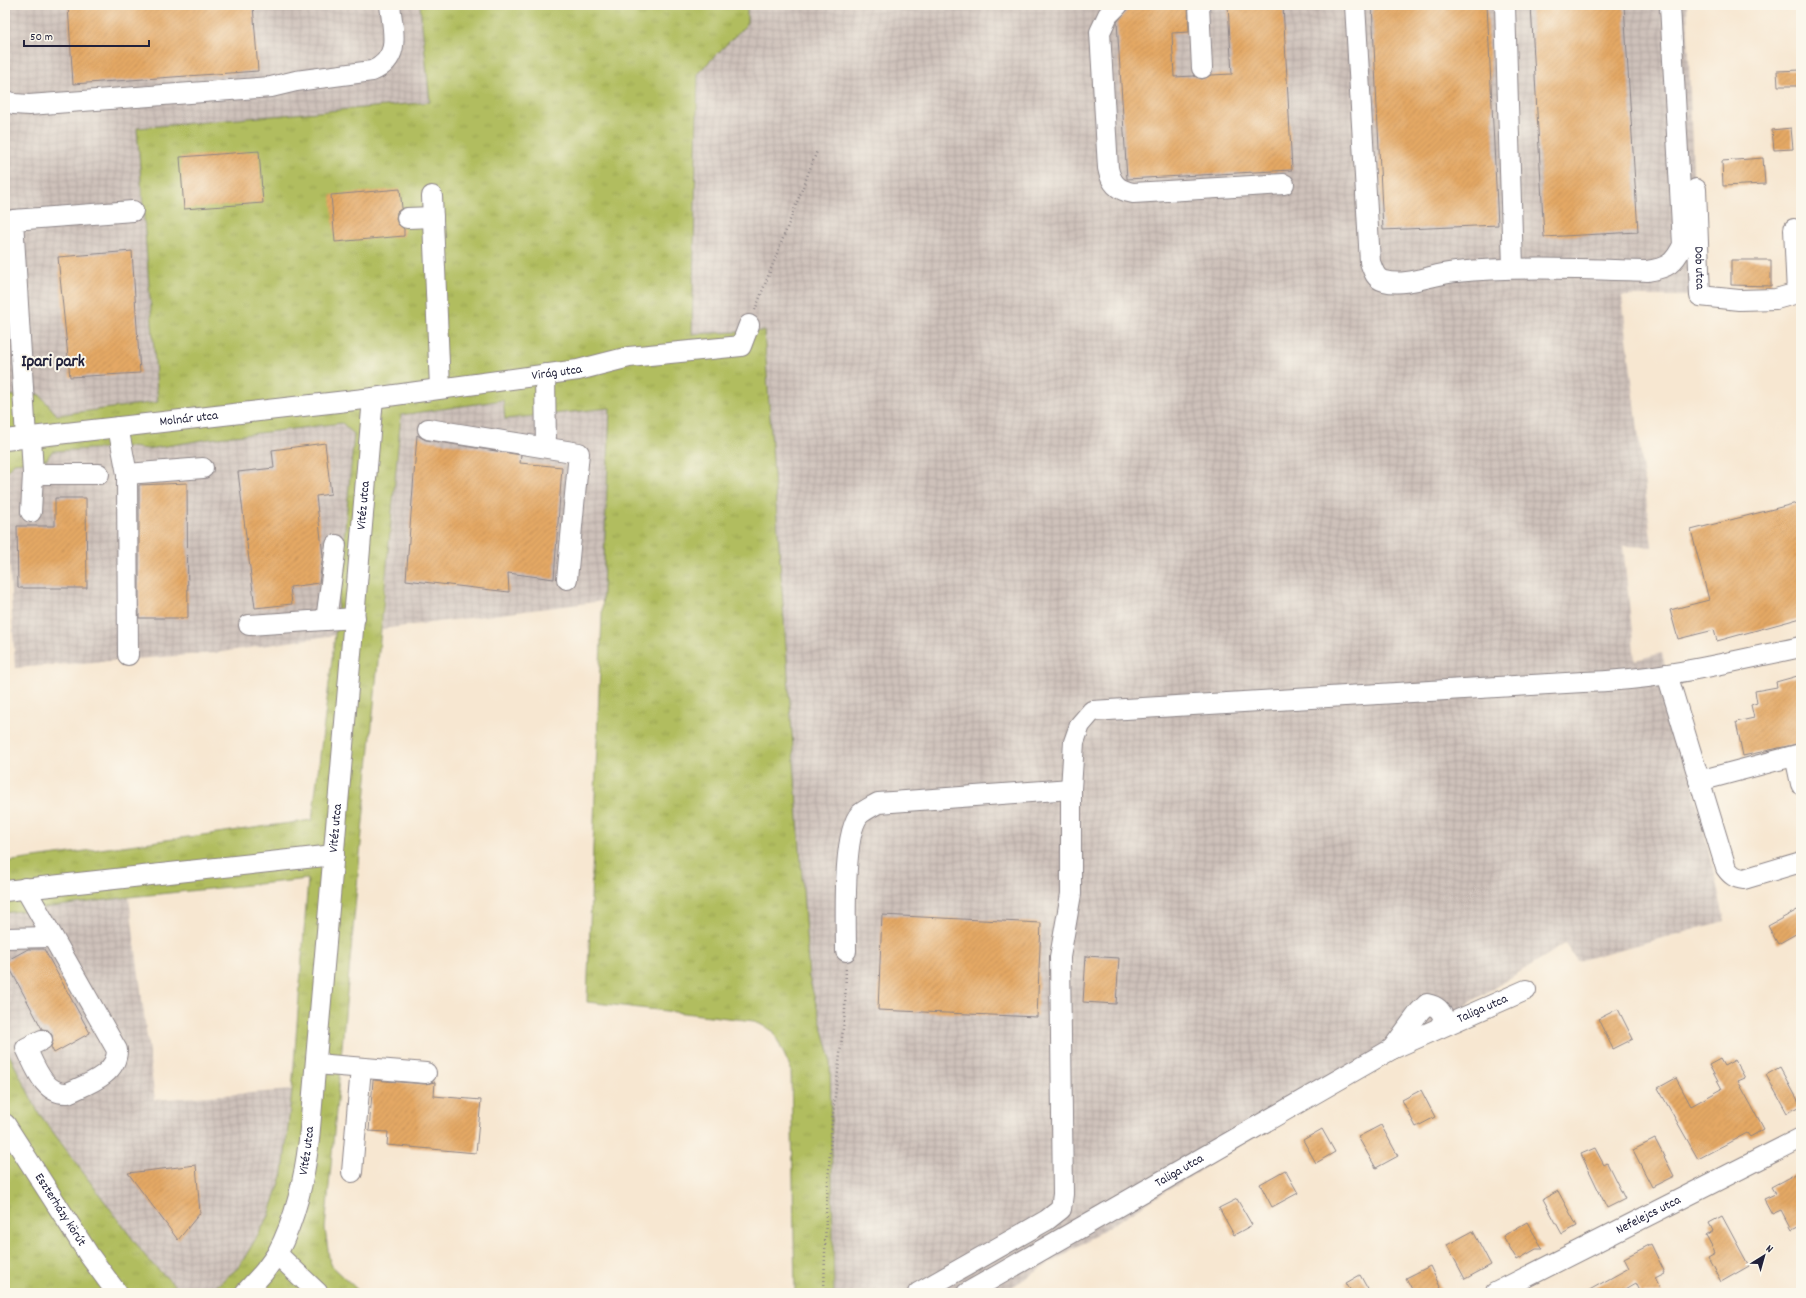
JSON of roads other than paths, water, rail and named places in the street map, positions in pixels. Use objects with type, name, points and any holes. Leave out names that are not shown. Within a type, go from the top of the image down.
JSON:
[{"type":"street","points":[[5,100],[14,104],[29,105],[271,87],[296,81],[372,71],[383,67],[390,58],[393,47],[390,5]]},
{"type":"street","points":[[1118,5],[1108,15],[1100,32],[1108,168],[1110,180],[1116,187],[1123,192],[1133,193],[1284,184]]},
{"type":"street","points":[[1199,5],[1202,68]]},
{"type":"street","points":[[1355,5],[1370,262],[1374,274],[1383,281],[1407,282],[1454,272],[1513,268],[1647,270],[1659,269],[1671,264],[1678,256],[1683,245],[1670,5]]},
{"type":"street","points":[[1505,5],[1513,268]]},
{"type":"street","name":"Dob utca","points":[[1696,189],[1700,296],[1738,300],[1768,300],[1799,292],[1794,229]]},
{"type":"street","points":[[432,196],[440,388]]},
{"type":"street","points":[[31,512],[33,474],[29,437],[14,220],[133,211]]},
{"type":"street","points":[[408,218],[433,217]]},
{"type":"street","name":"Virág utca","points":[[373,398],[578,370],[629,357],[741,346],[749,325]]},
{"type":"street","points":[[545,374],[546,447]]},
{"type":"street","name":"Molnár utca","points":[[5,440],[373,398]]},
{"type":"street","name":"Vitéz utca","points":[[245,1293],[264,1272],[277,1254],[287,1236],[294,1216],[305,1172],[316,1064],[373,398]]},
{"type":"street","points":[[118,427],[127,474],[128,655]]},
{"type":"street","points":[[428,429],[579,452],[567,579]]},
{"type":"street","points":[[127,474],[203,468]]},
{"type":"street","points":[[33,474],[99,474]]},
{"type":"street","points":[[326,620],[336,545]]},
{"type":"street","points":[[249,625],[354,618]]},
{"type":"street","points":[[918,1293],[1047,1220],[1061,1209],[1063,1194],[1060,956],[1070,894],[1071,789],[1074,742],[1080,725],[1092,711],[1615,681],[1667,674],[1801,647]]},
{"type":"street","points":[[1667,674],[1726,868],[1731,875],[1744,879],[1801,862]]},
{"type":"street","points":[[1699,781],[1798,755],[1801,784]]},
{"type":"street","points":[[846,951],[847,874],[850,836],[854,824],[860,814],[878,803],[1071,789]]},
{"type":"street","points":[[5,891],[334,854]]},
{"type":"street","points":[[25,888],[117,1050],[117,1058],[104,1075],[68,1093],[62,1094],[47,1086],[40,1076],[26,1048],[42,1040]]},
{"type":"street","points":[[5,938],[52,937]]},
{"type":"street","name":"Taliga utca","points":[[967,1293],[1392,1049],[1526,990]]},
{"type":"street","name":"Taliga utca","points":[[1392,1049],[1420,1011],[1427,1004],[1434,1006],[1441,1011],[1444,1019],[1439,1028]]},
{"type":"street","points":[[316,1064],[426,1073]]},
{"type":"street","points":[[352,1172],[361,1068]]},
{"type":"street","name":"Eszterházy körút","points":[[5,1124],[81,1243],[118,1293]]},
{"type":"street","name":"Nefelejcs utca","points":[[1495,1293],[1801,1138]]},
{"type":"street","points":[[277,1254],[318,1293]]},
{"type":"district","name":"Ipari park","points":[[53,363]]}]
